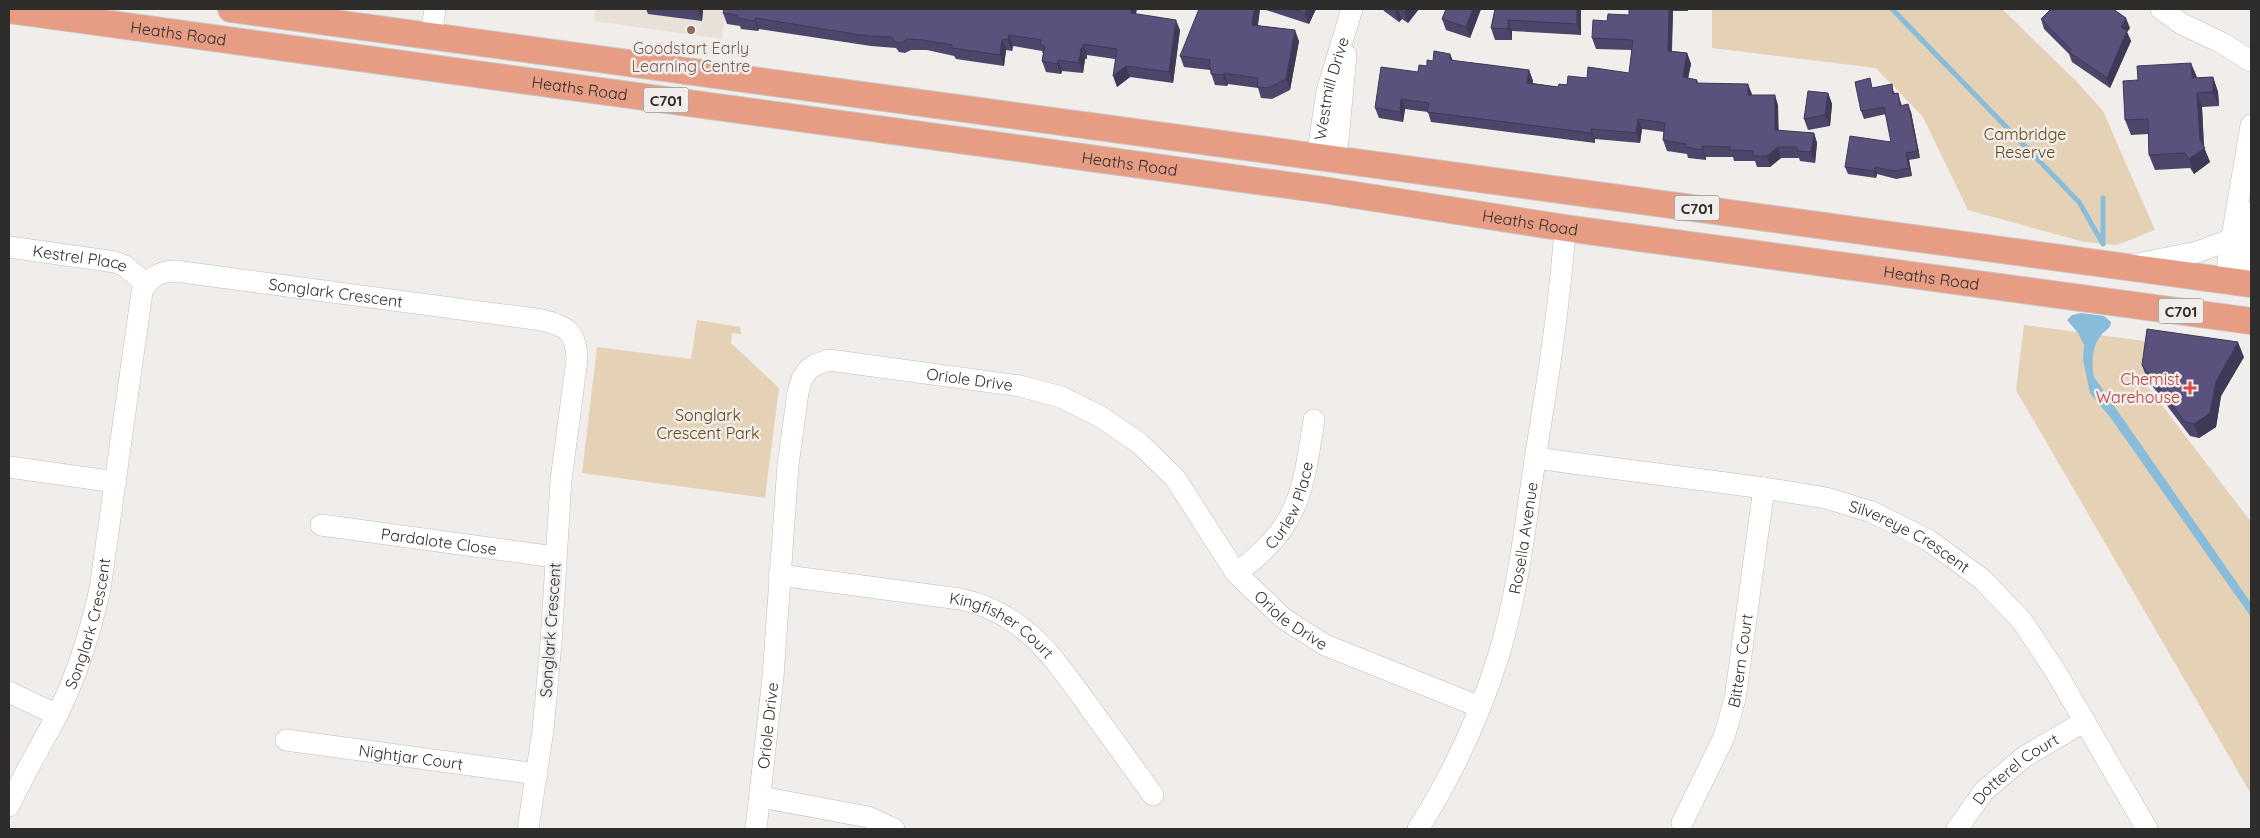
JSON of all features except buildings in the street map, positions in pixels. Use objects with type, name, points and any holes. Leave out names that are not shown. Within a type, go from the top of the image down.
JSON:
[{"type":"main road","name":"Heaths Road","points":[[231,9],[1569,192],[2127,265],[2244,283]]},
{"type":"main road","name":"Heaths Road","points":[[9,10],[1324,190],[1565,228],[2245,320]]},
{"type":"main road","points":[[422,66],[432,36]]},
{"type":"main road","points":[[1324,190],[1326,159]]},
{"type":"main road","points":[[1565,228],[1569,192]]},
{"type":"main road","points":[[2244,283],[2245,320]]},
{"type":"street","points":[[432,36],[435,9]]},
{"type":"street","points":[[2161,9],[2182,24],[2222,43],[2251,61]]},
{"type":"street","name":"Westmill Drive","points":[[1326,159],[1344,92],[1350,14]]},
{"type":"street","points":[[2222,43],[2251,50]]},
{"type":"street","points":[[2244,283],[2228,271],[2251,126]]},
{"type":"street","points":[[2244,283],[2242,272],[2246,261],[2251,213]]},
{"type":"street","name":"Rosella Avenue","points":[[1418,829],[1450,773],[1480,708],[1500,650],[1510,611],[1521,558],[1553,341],[1565,228]]},
{"type":"street","points":[[2127,265],[2198,252],[2232,239]]},
{"type":"street","name":"Kestrel Place","points":[[9,247],[115,262],[125,266],[146,284]]},
{"type":"street","name":"Songlark Crescent","points":[[9,806],[21,779],[57,715],[71,684],[93,618],[100,590],[116,482],[139,304],[146,284],[151,278],[168,271],[542,320],[563,327],[570,332],[576,343],[577,360],[561,480],[551,643],[537,774],[528,829]]},
{"type":"street","name":"Oriole Drive","points":[[756,829],[774,669],[788,464],[798,392],[802,379],[808,370],[815,365],[829,360],[1020,386],[1061,397],[1101,417],[1139,443],[1175,478],[1236,573],[1283,618],[1318,641],[1355,658],[1480,708]]},
{"type":"street","name":"Curlew Place","points":[[1236,573],[1254,560],[1272,543],[1292,514],[1304,485],[1314,420]]},
{"type":"street","name":"Silvereye Crescent","points":[[1535,458],[1826,498],[1872,512],[1928,540],[1956,558],[1982,579],[2022,621],[2036,640],[2085,721],[2147,829]]},
{"type":"street","points":[[9,467],[116,482]]},
{"type":"street","name":"Bittern Court","points":[[1682,823],[1724,737],[1735,699],[1764,488]]},
{"type":"street","name":"Pardalote Close","points":[[322,525],[556,557]]},
{"type":"street","name":"Kingfisher Court","points":[[779,575],[960,599],[987,607],[1002,614],[1032,634],[1047,650],[1153,795]]},
{"type":"street","points":[[9,692],[57,715]]},
{"type":"street","name":"Dotterel Court","points":[[1957,829],[1984,791],[2024,757],[2085,721]]},
{"type":"street","name":"Nightjar Court","points":[[286,740],[537,774]]},
{"type":"street","points":[[761,797],[868,817],[894,829]]},
{"type":"shaded area","name":"Goodstart Early Learning Centre","points":[[596,9],[726,9],[722,39],[594,21]]},
{"type":"green space","name":"Cambridge Reserve","points":[[1712,9],[2002,9],[2077,82],[2103,111],[2155,230],[2117,245],[2084,242],[1968,210],[1923,117],[1876,68],[1712,48]]},
{"type":"green space","name":"Songlark Crescent Park","points":[[697,320],[740,327],[741,334],[732,333],[731,343],[779,388],[765,498],[582,473],[597,347],[691,359]]},
{"type":"green space","points":[[2024,325],[2151,342],[2145,383],[2251,522],[2251,794],[2016,390]]},
{"type":"water","points":[[2081,313],[2104,316],[2111,322],[2094,349],[2094,377],[2251,603],[2251,617],[2110,417],[2090,393],[2083,360],[2084,345],[2078,333],[2067,320],[2072,315]]},
{"type":"waterway","points":[[1892,9],[2079,202],[2103,244]]},
{"type":"waterway","points":[[2103,198],[2103,242]]},
{"type":"place","name":"Goodstart Early Learning Centre","points":[[691,30]]},
{"type":"place","name":"Chemist Warehouse","points":[[2190,388]]}]
